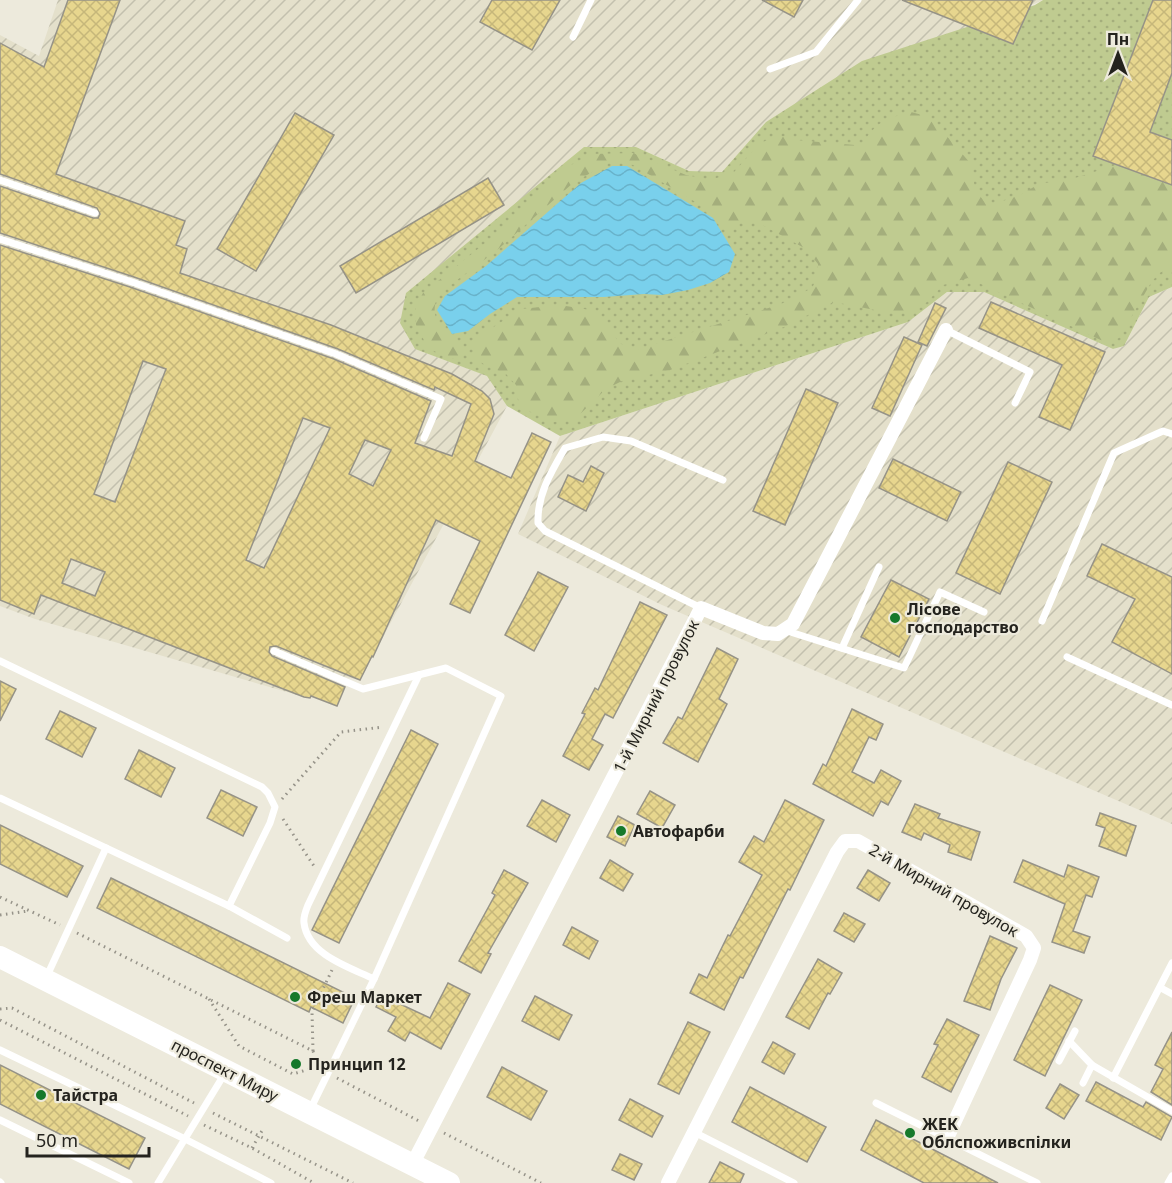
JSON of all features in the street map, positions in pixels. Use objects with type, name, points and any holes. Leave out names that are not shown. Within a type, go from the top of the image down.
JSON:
[{"type":"main road","name":"проспект Миру","points":[[0,957],[449,1183]]},
{"type":"street","points":[[784,630],[792,624],[946,330]]},
{"type":"street","name":"1-й Мирний провулок","points":[[412,1165],[702,608],[763,633],[778,634],[784,630]]},
{"type":"street","name":"2-й Мирний провулок","points":[[668,1183],[837,852],[845,841],[858,841],[1026,936],[1034,948],[947,1138]]},
{"type":"lane","points":[[573,37],[591,0]]},
{"type":"lane","points":[[770,69],[816,52],[858,0]]},
{"type":"lane","points":[[0,180],[94,213]]},
{"type":"lane","points":[[0,239],[132,282],[336,354],[441,399],[424,438]]},
{"type":"lane","points":[[946,330],[1030,372],[1015,403]]},
{"type":"lane","points":[[1042,621],[1114,453],[1163,431],[1172,434]]},
{"type":"lane","points":[[702,608],[545,531],[537,524],[537,512],[541,494],[565,448],[603,437],[631,441],[723,480]]},
{"type":"lane","points":[[842,648],[879,567]]},
{"type":"lane","points":[[784,630],[903,668],[940,592],[984,612]]},
{"type":"lane","points":[[274,651],[363,689],[446,668],[501,696],[374,979],[309,1113]]},
{"type":"lane","points":[[1067,657],[1172,705]]},
{"type":"lane","points":[[0,661],[262,787],[268,793],[275,807],[270,823],[229,906]]},
{"type":"lane","points":[[374,979],[328,957],[315,945],[303,920],[321,878],[420,675]]},
{"type":"lane","points":[[0,798],[229,906],[287,938]]},
{"type":"lane","points":[[45,980],[67,928],[106,848]]},
{"type":"lane","points":[[1113,1078],[1172,963]]},
{"type":"lane","points":[[1161,988],[1172,994]]},
{"type":"lane","points":[[1059,1061],[1075,1031]]},
{"type":"lane","points":[[1069,1041],[1092,1065],[1172,1111]]},
{"type":"lane","points":[[0,1050],[271,1183]]},
{"type":"lane","points":[[1083,1083],[1092,1065]]},
{"type":"lane","points":[[158,1183],[226,1071]]},
{"type":"lane","points":[[876,1103],[1037,1183]]},
{"type":"lane","points":[[0,1120],[129,1183]]},
{"type":"lane","points":[[694,1132],[794,1183]]},
{"type":"lane","points":[[1168,1183],[1172,1176]]},
{"type":"path","points":[[321,878],[275,807],[341,732],[395,726]]},
{"type":"path","points":[[0,897],[313,1051]]},
{"type":"path","points":[[0,915],[29,911]]},
{"type":"path","points":[[336,961],[312,1012],[313,1051],[317,1066],[328,1074],[541,1183]]},
{"type":"path","points":[[208,998],[239,1046],[293,1074],[317,1066]]},
{"type":"path","points":[[0,1009],[12,1008],[353,1183]]},
{"type":"path","points":[[0,1020],[252,1148],[314,1183]]},
{"type":"path","points":[[252,1148],[263,1129]]},
{"type":"shaded area","points":[[58,0],[1043,0],[766,122],[722,172],[689,171],[636,147],[415,349],[488,376],[507,406],[360,680],[326,673],[304,697],[35,619],[0,606],[0,35],[39,56]]},
{"type":"shaded area","points":[[1172,287],[1172,824],[662,605],[518,534],[560,436],[908,322],[947,292],[984,292],[1113,349],[1124,346],[1149,297]]},
{"type":"green space","points":[[1043,0],[1172,0],[1172,287],[1149,297],[1124,346],[1113,349],[984,292],[947,292],[908,322],[560,436],[507,406],[487,376],[415,349],[400,323],[406,293],[584,147],[636,147],[689,171],[722,172],[766,122],[862,61],[1035,5]]},
{"type":"green space","points":[[911,112],[926,116],[971,164],[975,189],[986,204],[994,204],[1020,195],[1039,184],[1075,178],[1119,164],[1172,178],[1172,272],[1161,272],[1152,281],[1119,338],[1105,342],[968,278],[943,285],[927,302],[911,313],[890,313],[834,302],[784,327],[670,370],[622,381],[606,389],[575,419],[554,422],[532,413],[521,405],[516,395],[516,385],[506,374],[475,358],[472,345],[486,332],[521,309],[560,305],[590,310],[605,320],[619,343],[636,350],[781,304],[812,288],[818,276],[818,264],[806,249],[759,223],[742,222],[732,229],[723,226],[714,213],[633,165],[620,162],[608,163],[573,183],[496,251],[441,292],[435,304],[435,315],[440,326],[461,345],[461,360],[446,357],[428,348],[416,325],[416,306],[423,293],[509,224],[569,166],[592,154],[633,153],[686,175],[711,180],[734,172],[759,144],[777,135],[795,140],[855,145],[863,143],[883,122]]},
{"type":"water","points":[[612,166],[627,166],[713,218],[735,254],[729,272],[710,283],[662,295],[517,297],[468,331],[452,334],[437,310],[445,296],[486,266],[581,183]]},
{"type":"building","points":[[68,0],[120,0],[56,174],[185,221],[176,245],[187,249],[180,273],[331,325],[452,374],[482,391],[490,399],[494,414],[475,461],[511,478],[532,433],[551,442],[470,613],[450,604],[480,541],[436,520],[373,657],[360,680],[276,646],[270,647],[269,652],[272,656],[345,687],[337,706],[311,696],[310,698],[304,697],[41,595],[34,614],[0,600],[0,245],[130,287],[334,359],[431,401],[415,443],[452,456],[471,404],[435,387],[434,390],[338,349],[134,277],[0,233],[0,186],[93,218],[98,218],[100,214],[97,208],[0,174],[0,43],[44,67]],"holes":[[[143,361],[166,369],[115,502],[94,494]],[[303,418],[330,428],[264,568],[246,560]],[[365,440],[391,450],[373,486],[349,474]],[[71,559],[105,572],[95,596],[62,583]]]},
{"type":"building","points":[[492,0],[560,0],[532,50],[480,22]]},
{"type":"building","points":[[762,0],[803,0],[794,17]]},
{"type":"building","points":[[902,0],[1033,0],[1013,44]]},
{"type":"building","points":[[1153,0],[1172,0],[1172,73],[1150,132],[1172,140],[1172,185],[1093,156]]},
{"type":"building","points":[[295,113],[334,135],[256,271],[217,249]]},
{"type":"building","points":[[488,178],[504,205],[356,293],[340,266]]},
{"type":"building","points":[[991,302],[1105,352],[1070,430],[1039,417],[1062,365],[979,328]]},
{"type":"building","points":[[935,303],[946,308],[927,346],[918,342]]},
{"type":"building","points":[[904,337],[922,345],[890,416],[872,408]]},
{"type":"building","points":[[806,389],[838,403],[785,525],[753,511]]},
{"type":"building","points":[[893,459],[961,492],[947,521],[879,488]]},
{"type":"building","points":[[1008,462],[1052,482],[1000,594],[956,573]]},
{"type":"building","points":[[591,466],[604,473],[586,511],[558,497],[568,475],[583,482]]},
{"type":"building","points":[[1102,544],[1172,577],[1172,674],[1112,642],[1135,599],[1087,576]]},
{"type":"building","points":[[538,572],[568,587],[534,651],[505,635]]},
{"type":"building","points":[[891,580],[929,599],[899,657],[861,637]]},
{"type":"building","points":[[640,602],[667,615],[613,718],[605,714],[592,739],[603,745],[589,770],[563,756],[585,714],[582,713],[595,688],[598,690]]},
{"type":"building","points":[[717,648],[738,659],[719,699],[727,704],[698,762],[663,743],[678,717],[682,719]]},
{"type":"building","points":[[0,681],[16,689],[0,721]]},
{"type":"building","points":[[852,709],[883,724],[876,740],[869,737],[852,772],[874,783],[881,770],[901,781],[888,805],[881,801],[873,816],[813,784],[823,764],[826,766]]},
{"type":"building","points":[[60,711],[96,728],[82,757],[46,739]]},
{"type":"building","points":[[411,730],[438,744],[339,943],[312,930]]},
{"type":"building","points":[[139,750],[175,768],[161,797],[125,779]]},
{"type":"building","points":[[221,790],[257,807],[243,836],[207,818]]},
{"type":"building","points":[[650,791],[675,805],[662,828],[637,814]]},
{"type":"building","points":[[542,800],[570,815],[556,842],[527,826]]},
{"type":"building","points":[[785,800],[824,820],[790,890],[788,889],[743,978],[740,977],[724,1010],[690,993],[699,974],[707,978],[762,875],[739,862],[754,836],[764,842]]},
{"type":"building","points":[[915,804],[940,814],[938,818],[980,832],[971,860],[948,852],[950,845],[924,833],[921,840],[902,832]]},
{"type":"building","points":[[1100,813],[1136,826],[1126,856],[1099,846],[1105,828],[1096,825]]},
{"type":"building","points":[[618,816],[635,825],[625,846],[607,837]]},
{"type":"building","points":[[0,825],[83,866],[67,897],[0,864]]},
{"type":"building","points":[[610,860],[633,874],[623,891],[600,878]]},
{"type":"building","points":[[1023,860],[1064,877],[1068,865],[1099,877],[1092,897],[1086,895],[1073,931],[1090,937],[1084,953],[1052,942],[1065,904],[1014,882]]},
{"type":"building","points":[[504,870],[528,883],[488,953],[491,954],[481,973],[459,961],[495,895],[492,893]]},
{"type":"building","points":[[868,870],[890,883],[879,901],[857,888]]},
{"type":"building","points":[[111,878],[355,998],[343,1023],[311,1007],[309,1012],[97,908]]},
{"type":"building","points":[[844,913],[865,924],[854,942],[834,931]]},
{"type":"building","points":[[572,927],[598,941],[589,959],[563,945]]},
{"type":"building","points":[[990,936],[1017,948],[1001,979],[990,1010],[964,1001]]},
{"type":"building","points":[[818,959],[842,973],[830,994],[828,993],[809,1029],[786,1017]]},
{"type":"building","points":[[448,983],[470,994],[441,1049],[410,1032],[405,1041],[388,1031],[396,1017],[376,1007],[383,994],[430,1018]]},
{"type":"building","points":[[1050,985],[1082,1000],[1045,1076],[1014,1060]]},
{"type":"building","points":[[535,996],[572,1015],[559,1040],[522,1021]]},
{"type":"building","points":[[947,1019],[979,1035],[951,1092],[922,1077],[938,1045],[934,1044]]},
{"type":"building","points":[[688,1022],[710,1032],[679,1094],[658,1084]]},
{"type":"building","points":[[1172,1032],[1172,1105],[1151,1092],[1163,1069],[1155,1065]]},
{"type":"building","points":[[773,1042],[795,1054],[784,1074],[762,1062]]},
{"type":"building","points":[[0,1065],[145,1138],[129,1169],[0,1104]]},
{"type":"building","points":[[502,1067],[547,1091],[531,1120],[487,1097]]},
{"type":"building","points":[[1096,1082],[1143,1107],[1146,1102],[1172,1117],[1161,1140],[1086,1101]]},
{"type":"building","points":[[1060,1084],[1079,1095],[1064,1119],[1046,1108]]},
{"type":"building","points":[[750,1087],[826,1127],[807,1162],[732,1122]]},
{"type":"building","points":[[630,1099],[663,1116],[652,1137],[619,1120]]},
{"type":"building","points":[[876,1120],[998,1183],[924,1183],[861,1150]]},
{"type":"building","points":[[620,1154],[642,1164],[634,1180],[612,1170]]},
{"type":"building","points":[[720,1162],[744,1174],[740,1183],[709,1183]]},
{"type":"place","name":"Лісове господарство","points":[[895,618]]},
{"type":"place","name":"Автофарби","points":[[621,831]]},
{"type":"place","name":"Фреш Маркет","points":[[295,997]]},
{"type":"place","name":"Принцип 12","points":[[296,1064]]},
{"type":"place","name":"Тайстра","points":[[41,1095]]},
{"type":"place","name":"ЖЕК Облспоживспілки","points":[[910,1133]]}]
